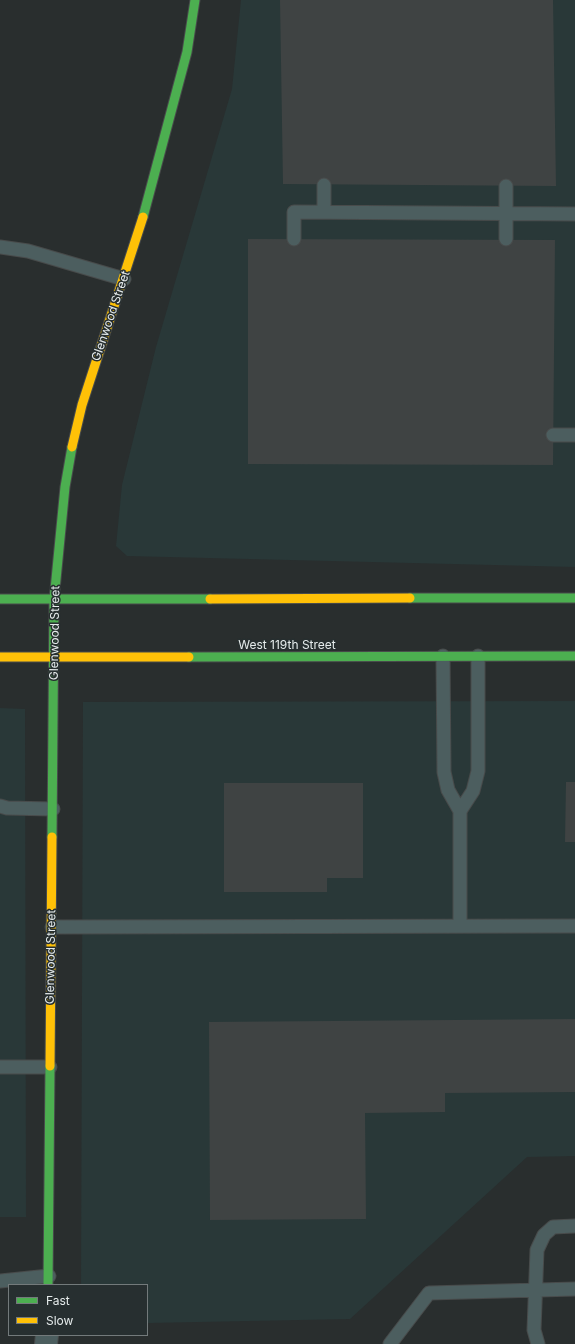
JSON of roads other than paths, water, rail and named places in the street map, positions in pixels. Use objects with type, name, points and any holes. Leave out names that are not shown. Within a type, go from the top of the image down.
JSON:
[{"type":"street","name":"Glenwood Street","points":[[49,1280],[54,600],[65,487],[72,446],[96,359],[124,279],[153,186],[187,52],[195,0]]},
{"type":"street","points":[[0,599],[575,598]]},
{"type":"street","name":"West 119th Street","points":[[0,657],[575,656]]},
{"type":"lane","points":[[324,185],[324,212]]},
{"type":"lane","points":[[506,186],[506,239]]},
{"type":"lane","points":[[294,239],[294,212],[575,214]]},
{"type":"lane","points":[[0,247],[28,251],[124,279]]},
{"type":"lane","points":[[553,435],[575,435]]},
{"type":"lane","points":[[443,656],[444,772],[448,790],[460,811],[460,926]]},
{"type":"lane","points":[[460,811],[473,791],[478,771],[478,656]]},
{"type":"lane","points":[[0,806],[7,808],[53,809]]},
{"type":"lane","points":[[52,927],[575,926]]},
{"type":"lane","points":[[0,1066],[50,1066]]},
{"type":"lane","points":[[538,1344],[534,1330],[537,1250],[544,1235],[553,1228],[575,1226]]},
{"type":"lane","points":[[0,1281],[49,1280]]},
{"type":"lane","points":[[390,1344],[429,1293],[575,1289]]}]
